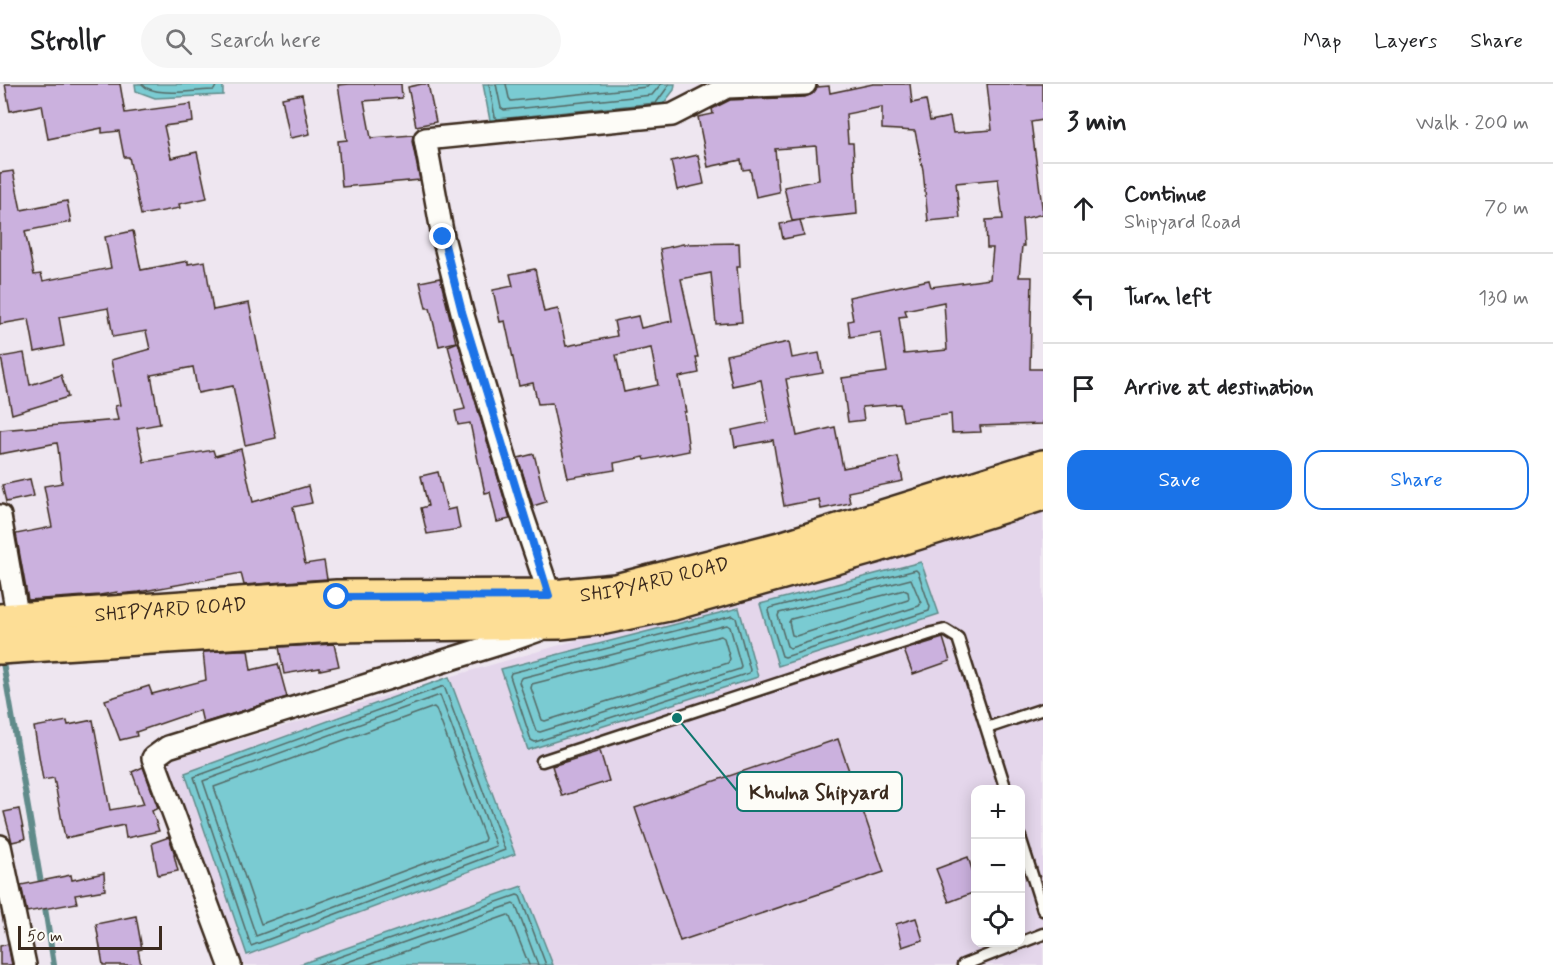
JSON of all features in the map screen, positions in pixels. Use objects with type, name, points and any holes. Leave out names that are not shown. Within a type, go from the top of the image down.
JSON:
[{"type":"main road","name":"SHIPYARD ROAD","points":[[10,633],[333,625],[554,609],[761,553],[1043,467]]},
{"type":"main road","name":"SHIPYARD ROAD","points":[[554,609],[605,617],[673,603],[878,545],[1043,493]]},
{"type":"street","points":[[230,965],[153,758],[168,747],[505,642],[554,609],[462,312],[443,237],[425,139],[672,115],[727,87],[805,84]]},
{"type":"street","points":[[0,516],[10,633]]},
{"type":"street","points":[[0,846],[23,946],[25,965]]},
{"type":"lane","points":[[542,761],[920,636],[945,630],[958,638],[1005,785]]},
{"type":"lane","points":[[987,728],[1043,708]]},
{"type":"lane","points":[[1021,839],[1043,910]]},
{"type":"lane","points":[[963,965],[1043,934]]},
{"type":"shaded area","points":[[1043,506],[1043,965],[238,965],[161,763],[449,677]]},
{"type":"water","points":[[135,84],[223,84],[223,95],[155,98],[136,91]]},
{"type":"water","points":[[483,84],[675,84],[674,90],[660,108],[491,126]]},
{"type":"water","points":[[921,562],[939,614],[778,666],[760,604]]},
{"type":"water","points":[[739,608],[758,677],[528,750],[501,669]]},
{"type":"water","points":[[449,677],[515,854],[247,955],[185,773]]},
{"type":"water","points":[[522,886],[553,965],[298,965]]},
{"type":"building","points":[[5,84],[120,84],[125,113],[191,104],[193,122],[164,126],[171,158],[197,152],[207,198],[179,204],[180,208],[141,215],[129,157],[124,157],[119,131],[102,133],[102,128],[48,139],[42,105],[10,111]]},
{"type":"building","points":[[401,84],[402,98],[364,101],[371,138],[413,135],[412,141],[420,180],[342,187],[338,141],[347,140],[338,85]]},
{"type":"building","points":[[428,84],[436,122],[416,126],[408,87]]},
{"type":"building","points":[[873,84],[910,84],[912,103],[926,100],[930,121],[950,117],[953,133],[992,130],[987,84],[1043,84],[1043,120],[1031,122],[1043,214],[1022,219],[1024,246],[1022,246],[1019,277],[1032,277],[1030,369],[1043,369],[1043,424],[980,426],[981,432],[952,433],[951,414],[903,421],[900,404],[862,407],[864,420],[848,422],[842,378],[887,372],[881,332],[850,337],[848,321],[853,320],[849,297],[929,280],[931,287],[990,279],[993,248],[987,248],[986,220],[1003,219],[998,179],[956,183],[960,218],[928,221],[923,170],[915,131],[882,129],[882,107],[846,114],[848,143],[853,143],[857,214],[792,221],[784,187],[819,180],[816,146],[775,149],[779,192],[756,197],[750,169],[743,170],[741,160],[708,167],[698,117],[713,114],[712,109],[730,100],[805,97],[812,94],[817,87],[829,86],[830,93]],"holes":[[[944,302],[947,350],[904,354],[899,317],[907,316],[905,310]]]},
{"type":"building","points":[[302,94],[310,134],[290,138],[282,98]]},
{"type":"building","points":[[698,155],[704,184],[677,190],[671,161]]},
{"type":"building","points":[[13,171],[21,210],[67,201],[71,222],[25,231],[34,275],[41,274],[43,281],[111,268],[105,237],[133,231],[141,270],[188,261],[188,264],[205,261],[213,310],[249,303],[276,438],[245,445],[233,386],[198,393],[193,367],[151,375],[160,424],[137,428],[144,462],[213,450],[215,456],[241,449],[253,502],[308,486],[312,503],[293,507],[305,564],[324,561],[327,579],[244,585],[241,573],[139,592],[28,600],[16,534],[52,527],[44,486],[62,483],[58,448],[57,443],[0,454],[0,430],[118,420],[115,406],[120,405],[111,360],[150,349],[146,331],[113,337],[108,308],[59,317],[64,346],[35,352],[29,319],[0,324],[0,173]]},
{"type":"building","points":[[800,220],[804,235],[783,239],[780,224]]},
{"type":"building","points":[[739,243],[740,267],[737,267],[742,322],[716,324],[711,273],[681,279],[698,357],[696,357],[699,373],[679,377],[686,412],[684,412],[689,451],[645,460],[644,457],[614,463],[615,470],[568,478],[552,403],[538,404],[533,383],[519,386],[505,321],[500,322],[493,290],[513,286],[510,274],[535,269],[544,312],[558,309],[566,346],[617,336],[614,321],[638,316],[641,328],[672,321],[660,249],[683,244]],"holes":[[[651,348],[658,385],[624,392],[616,355]]]},
{"type":"building","points":[[440,278],[456,342],[439,346],[430,308],[426,308],[420,282]]},
{"type":"building","points":[[458,342],[510,519],[497,522],[490,492],[485,493],[470,423],[458,425],[455,411],[465,409],[448,346]]},
{"type":"building","points":[[789,342],[792,358],[819,353],[823,373],[786,379],[797,436],[835,427],[843,468],[898,457],[903,481],[848,492],[850,503],[821,509],[819,499],[784,506],[773,440],[735,447],[732,430],[769,422],[761,380],[732,386],[726,355]]},
{"type":"building","points":[[24,353],[30,385],[61,375],[68,397],[12,414],[1,357]]},
{"type":"building","points":[[534,454],[546,502],[533,506],[518,458]]},
{"type":"building","points":[[438,472],[447,510],[456,508],[460,529],[427,534],[421,508],[428,506],[421,476]]},
{"type":"building","points":[[30,479],[34,496],[6,502],[2,485]]},
{"type":"building","points":[[943,638],[950,661],[913,674],[904,650]]},
{"type":"building","points":[[334,644],[339,666],[284,674],[279,647]]},
{"type":"building","points":[[248,650],[251,670],[278,664],[287,697],[203,723],[200,710],[136,732],[137,736],[120,740],[105,700],[149,686],[152,694],[206,680],[203,652]]},
{"type":"building","points":[[93,720],[110,810],[144,804],[132,772],[143,767],[158,808],[152,811],[159,831],[126,838],[124,825],[65,838],[54,778],[43,780],[34,727],[67,721],[68,725]]},
{"type":"building","points":[[838,739],[884,872],[680,941],[635,808]]},
{"type":"building","points":[[600,751],[609,781],[562,796],[552,766]]},
{"type":"building","points":[[19,809],[25,839],[12,842],[4,812]]},
{"type":"building","points":[[169,837],[178,871],[158,875],[152,843]]},
{"type":"building","points":[[968,857],[971,866],[971,894],[949,902],[936,869]]},
{"type":"building","points":[[104,873],[105,890],[75,895],[77,903],[27,912],[21,885],[71,875],[72,880]]},
{"type":"building","points":[[136,916],[142,949],[138,950],[141,965],[103,965],[96,924]]},
{"type":"building","points":[[916,918],[923,940],[902,947],[896,924]]},
{"type":"building","points":[[8,944],[12,965],[0,965],[0,946]]},
{"type":"waterway","points":[[2,657],[42,889]]},
{"type":"waterway","points":[[44,902],[54,965]]},
{"type":"place","name":"Khulna Shipyard","points":[[677,718]]},
{"type":"route","points":[[337,597],[549,596],[520,508],[462,312],[443,237]]}]
